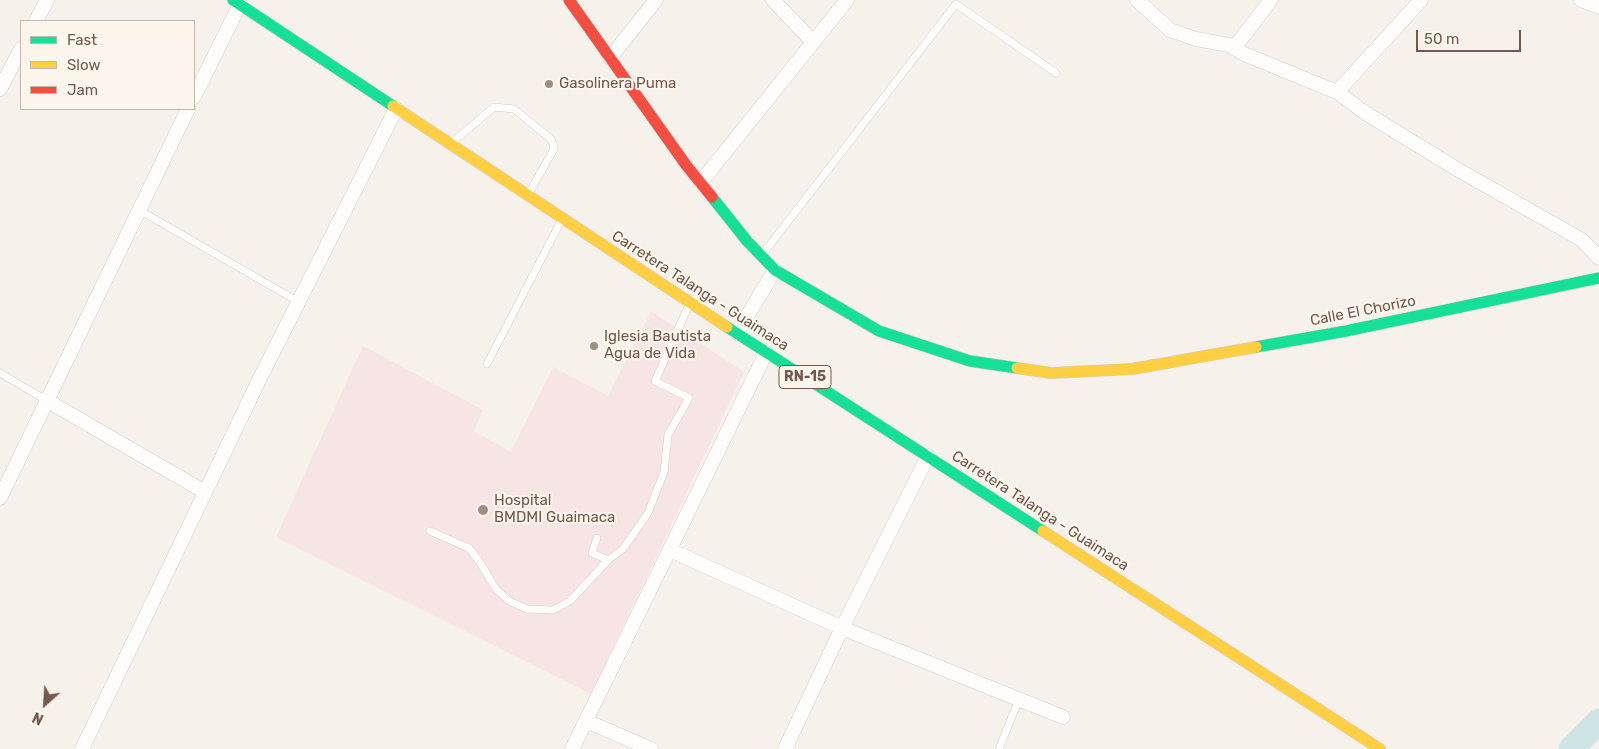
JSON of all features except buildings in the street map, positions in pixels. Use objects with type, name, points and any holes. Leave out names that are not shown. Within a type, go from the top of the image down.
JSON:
[{"type":"main road","name":"Calle El Chorizo","points":[[569,0],[686,166],[701,182],[747,241],[775,270],[879,331],[970,361],[1051,373],[1132,369],[1346,331],[1599,278]]},
{"type":"main road","name":"Carretera Talanga - Guaimaca","points":[[237,2],[766,353],[1380,749]]},
{"type":"street","points":[[37,20],[47,0]]},
{"type":"street","points":[[610,58],[656,0]]},
{"type":"street","points":[[773,0],[813,42]]},
{"type":"street","points":[[701,182],[847,0]]},
{"type":"street","points":[[1137,0],[1170,30],[1196,39],[1230,45],[1244,54],[1337,92],[1364,112],[1455,168],[1582,240],[1599,258]]},
{"type":"street","points":[[1234,48],[1271,0]]},
{"type":"street","points":[[1337,92],[1421,0]]},
{"type":"street","points":[[1581,0],[1599,7]]},
{"type":"street","points":[[195,95],[237,2]]},
{"type":"street","points":[[0,89],[20,51]]},
{"type":"street","points":[[82,749],[298,302],[396,109]]},
{"type":"street","points":[[0,498],[188,110]]},
{"type":"street","points":[[737,333],[775,270]]},
{"type":"street","points":[[572,749],[766,353]]},
{"type":"street","points":[[46,400],[205,492]]},
{"type":"street","points":[[785,749],[842,628],[928,456]]},
{"type":"street","points":[[670,550],[842,628],[1063,717]]},
{"type":"street","points":[[586,721],[651,749]]},
{"type":"lane","points":[[762,255],[957,2],[1056,73]]},
{"type":"lane","points":[[450,144],[494,107],[514,108],[554,144],[554,149],[527,195]]},
{"type":"lane","points":[[138,209],[298,302]]},
{"type":"lane","points":[[487,364],[562,218]]},
{"type":"lane","points":[[430,531],[469,548],[480,561],[496,589],[509,601],[527,609],[553,610],[570,601],[608,560],[623,549],[648,513],[664,472],[668,435],[689,398],[655,382],[690,302]]},
{"type":"lane","points":[[0,373],[46,400]]},
{"type":"lane","points":[[597,538],[592,553],[608,560]]},
{"type":"lane","points":[[999,749],[1019,699]]},
{"type":"shaded area","name":"Hospital BMDMI Guaimaca","points":[[651,311],[744,372],[591,694],[276,537],[363,346],[483,410],[474,431],[511,452],[553,367],[608,396]]},
{"type":"waterway","points":[[1571,749],[1599,721]]},
{"type":"traffic: fast","points":[[233,0],[393,106]]},
{"type":"traffic: fast","points":[[712,197],[747,241],[775,270],[879,331],[970,361],[1017,368]]},
{"type":"traffic: fast","points":[[1256,347],[1346,331],[1599,278]]},
{"type":"traffic: fast","points":[[727,327],[1043,531]]},
{"type":"traffic: slow","points":[[393,106],[727,327]]},
{"type":"traffic: slow","points":[[1017,368],[1051,373],[1132,369],[1256,347]]},
{"type":"traffic: slow","points":[[1043,531],[1380,749]]},
{"type":"traffic: jam","points":[[569,0],[686,165],[712,197]]},
{"type":"place","name":"Gasolinera Puma","points":[[549,84]]},
{"type":"place","name":"Iglesia Bautista Agua de Vida","points":[[594,346]]},
{"type":"place","name":"Hospital BMDMI Guaimaca","points":[[483,510]]}]
